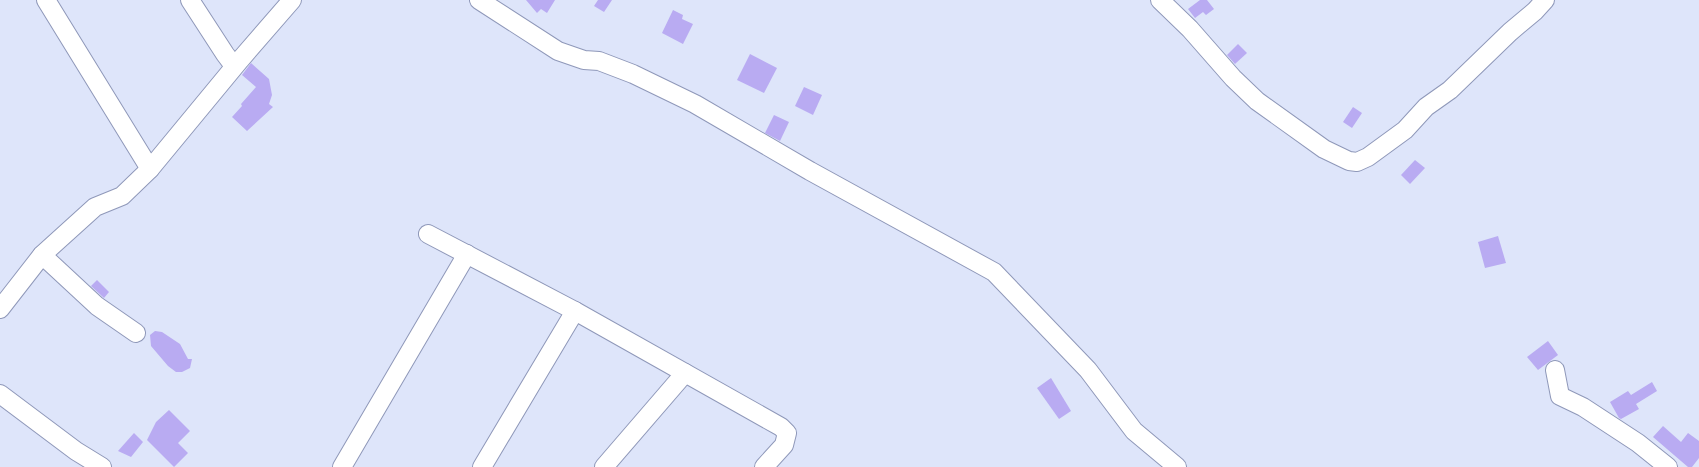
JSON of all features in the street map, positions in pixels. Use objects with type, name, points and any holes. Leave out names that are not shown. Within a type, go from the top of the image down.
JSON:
[{"type":"street","points":[[46,0],[150,169]]},
{"type":"street","points":[[190,0],[234,66]]},
{"type":"street","points":[[2,304],[42,255],[95,207],[122,196],[150,169],[234,66],[292,0]]},
{"type":"street","points":[[479,0],[558,51],[584,60],[599,61],[633,74],[695,104],[810,171],[994,272],[1088,370],[1134,431],[1177,467]]},
{"type":"street","points":[[1160,0],[1257,101],[1324,149],[1349,161],[1357,162],[1368,157],[1405,130],[1426,107],[1450,90],[1546,0]]},
{"type":"street","points":[[428,234],[575,311],[686,372],[769,422],[782,427],[787,433],[784,445],[764,467]]},
{"type":"street","points":[[342,467],[467,254]]},
{"type":"street","points":[[42,255],[97,306],[136,333]]},
{"type":"street","points":[[482,467],[575,311]]},
{"type":"street","points":[[1555,370],[1560,396],[1583,407],[1638,443],[1668,467]]},
{"type":"street","points":[[604,467],[686,372]]},
{"type":"street","points":[[0,394],[76,451],[102,467]]},
{"type":"building","points":[[526,0],[555,0],[547,13],[541,9],[537,13]]},
{"type":"building","points":[[598,0],[612,0],[604,12],[594,6]]},
{"type":"building","points":[[1200,0],[1207,0],[1214,9],[1206,15],[1203,12],[1195,18],[1188,9]]},
{"type":"building","points":[[673,10],[683,15],[682,19],[693,24],[683,44],[662,33]]},
{"type":"building","points":[[1238,44],[1247,53],[1235,64],[1227,55]]},
{"type":"building","points":[[750,54],[777,68],[764,93],[737,80]]},
{"type":"building","points":[[251,63],[269,79],[272,95],[269,104],[273,107],[247,131],[232,117],[256,87],[242,75]]},
{"type":"building","points":[[804,87],[822,95],[813,115],[795,106]]},
{"type":"building","points":[[1353,107],[1362,113],[1352,128],[1343,122]]},
{"type":"building","points":[[774,115],[789,122],[780,141],[765,133]]},
{"type":"building","points":[[1415,160],[1425,168],[1410,184],[1401,175]]},
{"type":"building","points":[[1498,236],[1506,263],[1485,268],[1478,242]]},
{"type":"building","points":[[97,280],[109,292],[104,298],[91,286]]},
{"type":"building","points":[[155,331],[162,332],[180,344],[188,359],[192,359],[190,368],[182,372],[176,372],[168,366],[151,346],[150,335]]},
{"type":"building","points":[[1548,341],[1558,355],[1538,370],[1527,357]]},
{"type":"building","points":[[1051,378],[1071,411],[1059,419],[1037,388]]},
{"type":"building","points":[[1652,382],[1657,391],[1636,404],[1639,409],[1621,419],[1619,418],[1610,402],[1628,391],[1631,395]]},
{"type":"building","points":[[169,410],[190,431],[178,443],[188,453],[174,467],[147,440],[156,422]]},
{"type":"building","points":[[1663,426],[1681,442],[1688,433],[1699,441],[1699,458],[1692,467],[1688,467],[1653,437]]},
{"type":"building","points":[[134,433],[143,442],[131,457],[118,451]]}]
